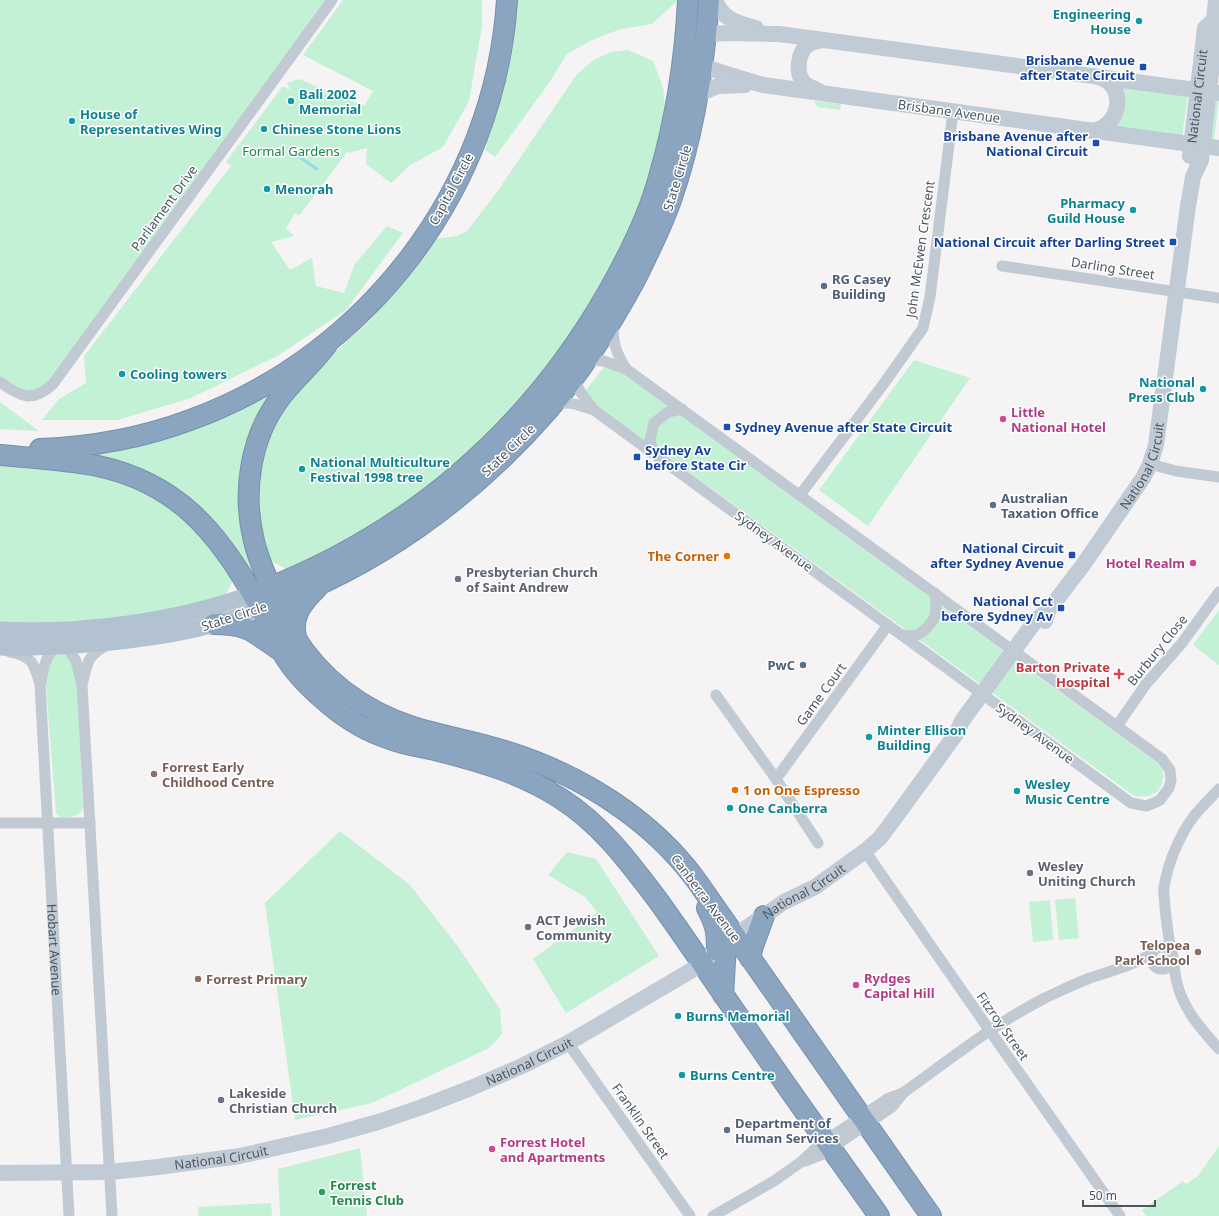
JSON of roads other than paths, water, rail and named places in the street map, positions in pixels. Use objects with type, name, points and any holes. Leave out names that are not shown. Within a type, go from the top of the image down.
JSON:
[{"type":"highway","name":"Capital Circle","points":[[328,343],[368,306],[389,284],[426,236],[442,210],[475,142],[490,99],[503,40],[507,0]]},
{"type":"highway","name":"State Circle","points":[[454,490],[492,444],[536,396],[564,360],[586,329],[616,278],[639,231],[659,178],[671,128],[683,60],[688,0]]},
{"type":"highway","name":"State Circle","points":[[265,598],[322,583],[356,567],[391,535],[519,441],[548,410],[573,378],[612,320],[647,257],[667,213],[684,162],[699,94],[709,0]]},
{"type":"highway","points":[[686,34],[706,34]]},
{"type":"highway","name":"Brisbane Avenue","points":[[683,60],[703,66]]},
{"type":"highway","points":[[0,449],[42,450],[79,446],[102,443],[161,430],[197,417],[246,396],[273,381],[328,343]]},
{"type":"highway","points":[[265,598],[250,522],[248,488],[252,462],[260,436],[273,409],[287,390],[315,360],[328,343]]},
{"type":"highway","name":"Sydney Avenue","points":[[573,378],[564,360],[586,360]]},
{"type":"highway","points":[[0,455],[64,461],[101,467],[130,476],[165,492],[192,513],[265,598]]},
{"type":"highway","name":"State Circle","points":[[265,598],[318,566],[354,547],[391,535]]},
{"type":"highway","points":[[214,624],[233,624],[247,628],[289,646],[295,631],[295,623],[299,609],[322,583]]},
{"type":"highway","name":"Canberra Avenue","points":[[265,598],[289,646],[294,669],[317,694],[337,711],[363,728],[378,735],[398,742],[481,762],[507,771],[542,787],[571,805],[591,821],[616,846],[633,867],[702,963],[777,1073],[879,1216]]},
{"type":"highway","name":"Canberra Avenue","points":[[289,646],[314,663],[334,683],[360,703],[379,714],[415,728],[517,755],[557,771],[590,788],[623,810],[656,836],[680,861],[698,883],[704,902],[716,926],[717,933],[726,944],[750,958],[931,1216]]},
{"type":"highway","points":[[750,958],[764,916]]},
{"type":"highway","points":[[723,995],[726,944]]},
{"type":"main road","name":"State Circle","points":[[0,648],[112,642],[178,633],[214,624],[265,598]]},
{"type":"main road","name":"State Circle","points":[[0,630],[86,628],[161,619],[265,598]]},
{"type":"main road","name":"State Circle","points":[[62,644],[86,628]]},
{"type":"main road","points":[[33,630],[47,634],[62,644]]},
{"type":"street","name":"Parliament Drive","points":[[0,382],[15,393],[30,396],[41,393],[53,384],[332,0]]},
{"type":"street","points":[[715,0],[720,11],[729,19],[741,24],[779,34]]},
{"type":"street","name":"National Circuit","points":[[0,1173],[110,1172],[240,1156],[328,1136],[371,1124],[422,1107],[522,1066],[568,1043],[692,970],[764,916],[784,902],[815,887],[865,851],[880,838],[956,734],[962,721],[986,697],[1017,654],[1044,625],[1048,611],[1083,565],[1139,483],[1150,464],[1156,446],[1193,177],[1201,160],[1197,146],[1209,91],[1216,29],[1214,20],[1216,0]]},
{"type":"street","points":[[706,34],[779,34],[1209,91]]},
{"type":"street","points":[[826,40],[814,42],[806,47],[800,58],[799,68],[801,77],[805,84],[826,94]]},
{"type":"street","name":"Brisbane Avenue","points":[[703,66],[763,85],[1219,148]]},
{"type":"street","points":[[1092,131],[1109,123],[1116,111],[1118,102],[1116,93],[1111,85],[1104,79],[1095,76]]},
{"type":"street","points":[[699,94],[715,86],[722,85],[763,85]]},
{"type":"street","name":"John McEwen Crescent","points":[[800,495],[885,382],[923,328],[930,297],[953,112]]},
{"type":"street","name":"Darling Street","points":[[1002,266],[1219,298]]},
{"type":"street","name":"Sydney Avenue","points":[[612,320],[614,346],[626,369]]},
{"type":"street","name":"Sydney Avenue","points":[[573,378],[581,393],[594,410],[1131,804],[1146,806],[1160,800],[1169,788],[1171,780],[1170,770],[1162,759],[626,369],[604,361],[586,360]]},
{"type":"street","points":[[548,410],[554,405],[564,403],[594,410]]},
{"type":"street","points":[[653,452],[650,440],[654,423],[668,412],[682,409]]},
{"type":"street","points":[[1150,464],[1176,471],[1219,477]]},
{"type":"street","name":"Burbury Close","points":[[1117,726],[1146,684],[1182,643],[1219,592]]},
{"type":"street","points":[[902,635],[911,637],[920,634],[933,620],[935,616],[936,603],[935,593]]},
{"type":"street","name":"Game Court","points":[[776,779],[888,625]]},
{"type":"street","points":[[82,685],[90,658],[96,651],[112,642]]},
{"type":"street","points":[[62,644],[76,661],[82,685],[112,1216]]},
{"type":"street","name":"Hobart Avenue","points":[[40,684],[46,661],[51,652],[62,644]]},
{"type":"street","name":"Hobart Avenue","points":[[0,648],[22,654],[30,660],[35,668],[40,684],[69,1216]]},
{"type":"street","points":[[716,695],[776,779],[818,843]]},
{"type":"street","points":[[1219,789],[1194,816],[1186,829],[1174,853],[1168,871],[1164,892],[1176,983],[1189,1011],[1207,1036],[1219,1049]]},
{"type":"street","points":[[0,823],[90,823]]},
{"type":"street","name":"Fitzroy Street","points":[[865,851],[1116,1214]]},
{"type":"street","points":[[713,1216],[774,1181],[801,1162],[823,1154],[828,1144],[863,1121],[887,1099],[903,1093],[990,1031],[1020,1012],[1050,996],[1089,979],[1144,958],[1159,948],[1164,947],[1168,949],[1173,956],[1171,964],[1164,968],[1146,964],[1124,966]]},
{"type":"street","points":[[1154,951],[1152,959],[1154,963],[1165,971],[1176,983]]},
{"type":"street","name":"Franklin Street","points":[[568,1043],[690,1216]]},
{"type":"water","points":[[292,150],[318,168],[317,171],[290,152]]},
{"type":"place","name":"Engineering House","points":[[1139,21]]},
{"type":"place","name":"Brisbane Avenue after State Circuit","points":[[1143,67]]},
{"type":"place","name":"Bali 2002 Memorial","points":[[291,101]]},
{"type":"place","name":"House of Representatives Wing","points":[[72,121]]},
{"type":"place","name":"Chinese Stone Lions","points":[[264,129]]},
{"type":"place","name":"Brisbane Avenue after National Circuit","points":[[1096,143]]},
{"type":"place","name":"Menorah","points":[[267,189]]},
{"type":"place","name":"Pharmacy Guild House","points":[[1133,210]]},
{"type":"place","name":"National Circuit after Darling Street","points":[[1173,242]]},
{"type":"place","name":"RG Casey Building","points":[[824,286]]},
{"type":"place","name":"Cooling towers","points":[[122,374]]},
{"type":"place","name":"National Press Club","points":[[1203,389]]},
{"type":"place","name":"Little National Hotel","points":[[1003,419]]},
{"type":"place","name":"Sydney Avenue after State Circuit","points":[[727,427]]},
{"type":"place","name":"Sydney Av before State Cir","points":[[637,457]]},
{"type":"place","name":"National Multiculture Festival 1998 tree","points":[[302,469]]},
{"type":"place","name":"Australian Taxation Office","points":[[993,505]]},
{"type":"place","name":"National Circuit after Sydney Avenue","points":[[1072,555]]},
{"type":"place","name":"The Corner","points":[[727,556]]},
{"type":"place","name":"Hotel Realm","points":[[1193,563]]},
{"type":"place","name":"Presbyterian Church of Saint Andrew","points":[[458,579]]},
{"type":"place","name":"National Cct before Sydney Av","points":[[1061,608]]},
{"type":"place","name":"PwC","points":[[803,665]]},
{"type":"place","name":"Barton Private Hospital","points":[[1119,674]]},
{"type":"place","name":"Minter Ellison Building","points":[[869,737]]},
{"type":"place","name":"Forrest Early Childhood Centre","points":[[154,774]]},
{"type":"place","name":"1 on One Espresso","points":[[735,790]]},
{"type":"place","name":"Wesley Music Centre","points":[[1017,791]]},
{"type":"place","name":"One Canberra","points":[[730,808]]},
{"type":"place","name":"Wesley Uniting Church","points":[[1030,873]]},
{"type":"place","name":"ACT Jewish Community","points":[[528,927]]},
{"type":"place","name":"Telopea Park School","points":[[1198,952]]},
{"type":"place","name":"Forrest Primary","points":[[198,979]]},
{"type":"place","name":"Rydges Capital Hill","points":[[856,985]]},
{"type":"place","name":"Burns Memorial","points":[[678,1016]]},
{"type":"place","name":"Burns Centre","points":[[682,1075]]},
{"type":"place","name":"Lakeside Christian Church","points":[[221,1100]]},
{"type":"place","name":"Department of Human Services","points":[[727,1130]]},
{"type":"place","name":"Forrest Hotel and Apartments","points":[[492,1149]]},
{"type":"place","name":"Forrest Tennis Club","points":[[322,1192]]},
{"type":"park label","name":"Formal Gardens","points":[[291,151]]}]
